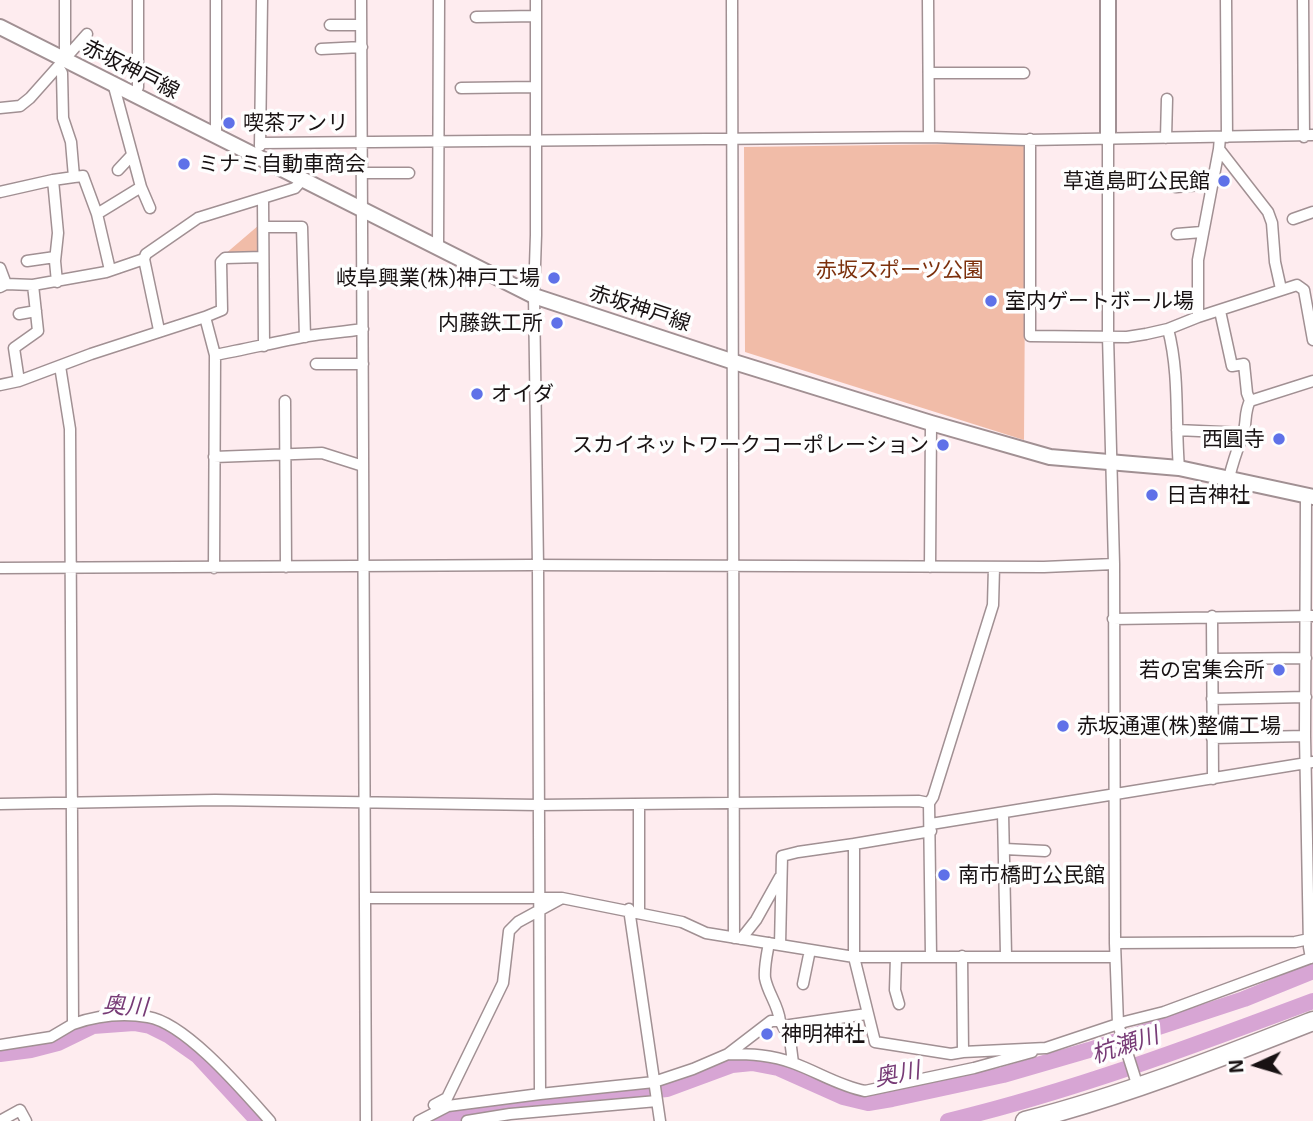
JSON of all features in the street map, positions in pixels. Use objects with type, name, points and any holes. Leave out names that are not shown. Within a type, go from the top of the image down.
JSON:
[{"type":"highway","points":[[1025,1121],[1064,1116],[1137,1083],[1313,1021]]},
{"type":"main road","points":[[1108,0],[1108,139]]},
{"type":"main road","name":"赤坂神戸線","points":[[0,27],[62,63],[113,83],[534,296],[734,362],[1050,457],[1179,468],[1309,497]]},
{"type":"street","points":[[65,0],[63,118],[71,142],[74,177]]},
{"type":"street","points":[[135,94],[138,87],[138,0]]},
{"type":"street","points":[[216,0],[216,137]]},
{"type":"street","points":[[260,159],[262,0]]},
{"type":"street","points":[[361,0],[366,1121]]},
{"type":"street","points":[[438,249],[439,0]]},
{"type":"street","points":[[536,0],[534,296],[540,1094]]},
{"type":"street","points":[[732,0],[735,803],[738,939]]},
{"type":"street","points":[[928,0],[929,136]]},
{"type":"street","points":[[1198,317],[1198,260],[1202,232],[1219,149],[1224,137],[1226,0]]},
{"type":"street","points":[[261,143],[929,136],[1030,139],[1309,136],[1303,0]]},
{"type":"street","points":[[476,17],[536,16]]},
{"type":"street","points":[[330,25],[362,25]]},
{"type":"street","points":[[0,108],[20,106],[86,34]]},
{"type":"street","points":[[321,49],[362,47]]},
{"type":"street","points":[[929,73],[1024,73]]},
{"type":"street","points":[[113,83],[141,187],[150,208]]},
{"type":"street","points":[[461,88],[536,87]]},
{"type":"street","points":[[1166,138],[1167,99]]},
{"type":"street","points":[[1030,139],[1030,336],[1127,337],[1168,329],[1297,285],[1304,290],[1310,305],[1313,340]]},
{"type":"street","points":[[1108,139],[1108,336],[1114,564],[1115,957],[1122,1039],[1137,1083]]},
{"type":"street","points":[[1219,149],[1268,212],[1272,223],[1275,262],[1281,289]]},
{"type":"street","points":[[118,170],[132,155]]},
{"type":"street","points":[[363,173],[409,173]]},
{"type":"street","points":[[0,192],[83,176],[97,214],[110,271]]},
{"type":"street","points":[[53,180],[58,233],[55,257],[57,282]]},
{"type":"street","points":[[159,330],[144,259],[146,254],[198,218],[295,188],[302,180]]},
{"type":"street","points":[[1177,187],[1213,184]]},
{"type":"street","points":[[97,214],[141,187]]},
{"type":"street","points":[[263,199],[264,346]]},
{"type":"street","points":[[1293,219],[1313,212]]},
{"type":"street","points":[[264,227],[302,227],[305,337]]},
{"type":"street","points":[[1177,234],[1202,232]]},
{"type":"street","points":[[27,261],[55,257]]},
{"type":"street","points":[[0,385],[19,381],[222,310],[221,262],[225,258],[263,257]]},
{"type":"street","points":[[0,268],[3,285],[33,285],[110,271],[144,259]]},
{"type":"street","points":[[19,381],[14,348],[38,331],[33,285]]},
{"type":"street","points":[[19,314],[36,311]]},
{"type":"street","points":[[1220,311],[1232,366],[1244,365],[1247,393],[1251,401]]},
{"type":"street","points":[[205,317],[215,355],[214,568]]},
{"type":"street","points":[[215,355],[305,337],[363,329]]},
{"type":"street","points":[[1168,329],[1177,394],[1179,468]]},
{"type":"street","points":[[316,364],[363,364]]},
{"type":"street","points":[[60,366],[70,429],[73,1024]]},
{"type":"street","points":[[1230,478],[1237,444],[1243,433],[1246,408],[1251,401],[1313,382]]},
{"type":"street","points":[[285,401],[286,568]]},
{"type":"street","points":[[930,567],[931,423]]},
{"type":"street","points":[[1177,430],[1243,433]]},
{"type":"street","points":[[214,457],[322,453],[363,466]]},
{"type":"street","points":[[1309,497],[1305,736],[1310,763],[1311,950]]},
{"type":"street","points":[[0,568],[1044,568],[1114,564]]},
{"type":"street","points":[[931,956],[929,803],[993,606],[994,567]]},
{"type":"street","points":[[1212,616],[1213,779]]},
{"type":"street","points":[[1113,619],[1309,616]]},
{"type":"street","points":[[1212,659],[1306,658]]},
{"type":"street","points":[[1212,699],[1306,697]]},
{"type":"street","points":[[1212,738],[1305,736]]},
{"type":"street","points":[[780,945],[782,856],[1003,813],[1310,763]]},
{"type":"street","points":[[0,804],[215,800],[538,805],[929,803]]},
{"type":"street","points":[[639,804],[634,911],[660,1121]]},
{"type":"street","points":[[1003,813],[1006,955]]},
{"type":"street","points":[[854,844],[854,957],[875,1042],[951,1054],[1046,1048],[1122,1039],[1164,1012],[1311,950]]},
{"type":"street","points":[[1005,849],[1045,851]]},
{"type":"street","points":[[738,939],[756,920],[782,873]]},
{"type":"street","points":[[365,898],[562,898],[682,922],[706,933],[854,957],[1115,957]]},
{"type":"street","points":[[434,1112],[433,1106],[447,1098],[503,983],[509,931],[518,922],[562,898]]},
{"type":"street","points":[[1115,943],[1294,942],[1311,950]]},
{"type":"street","points":[[769,943],[765,975],[769,992],[779,1007],[781,1023],[790,1039],[793,1063]]},
{"type":"street","points":[[803,984],[810,950]]},
{"type":"street","points":[[962,956],[963,1052]]},
{"type":"street","points":[[896,957],[895,990],[899,1004]]},
{"type":"street","points":[[419,1121],[448,1106],[654,1083],[728,1054],[771,1021],[781,1023],[867,1014]]},
{"type":"street","points":[[0,1045],[51,1037],[73,1024],[97,1016],[149,1017],[174,1028],[220,1065],[270,1121]]},
{"type":"street","points":[[728,1054],[755,1054],[793,1063],[847,1088],[865,1091],[974,1068],[1046,1048]]},
{"type":"street","points":[[467,1121],[551,1116],[657,1101]]},
{"type":"street","points":[[0,1121],[20,1110],[26,1121]]},
{"type":"green space","name":"赤坂スポーツ公園","points":[[1026,143],[1024,440],[745,352],[744,147]]},
{"type":"green space","points":[[259,225],[260,252],[224,255]]},
{"type":"waterway","name":"奥川","points":[[442,1121],[478,1108],[667,1089],[732,1065],[752,1063],[778,1068],[843,1097],[868,1103],[892,1099],[1003,1075],[1089,1050],[1244,999],[1313,971]]},
{"type":"waterway","name":"杭瀬川","points":[[948,1121],[1087,1082],[1313,1001]]},
{"type":"waterway","name":"奥川","points":[[0,1054],[58,1043],[93,1026],[134,1023],[150,1026],[198,1056],[258,1121]]},
{"type":"place","name":"喫茶アンリ","points":[[229,123]]},
{"type":"place","name":"ミナミ自動車商会","points":[[184,164]]},
{"type":"place","name":"草道島町公民館","points":[[1224,181]]},
{"type":"place","name":"岐阜興業(株)神戸工場","points":[[554,278]]},
{"type":"place","name":"室内ゲートボール場","points":[[991,301]]},
{"type":"place","name":"内藤鉄工所","points":[[557,323]]},
{"type":"place","name":"オイダ","points":[[477,394]]},
{"type":"place","name":"西圓寺","points":[[1279,439]]},
{"type":"place","name":"スカイネットワークコーポレーション","points":[[943,445]]},
{"type":"place","name":"日吉神社","points":[[1152,495]]},
{"type":"place","name":"若の宮集会所","points":[[1279,670]]},
{"type":"place","name":"赤坂通運(株)整備工場","points":[[1063,726]]},
{"type":"place","name":"南市橋町公民館","points":[[944,875]]},
{"type":"place","name":"神明神社","points":[[767,1034]]}]
